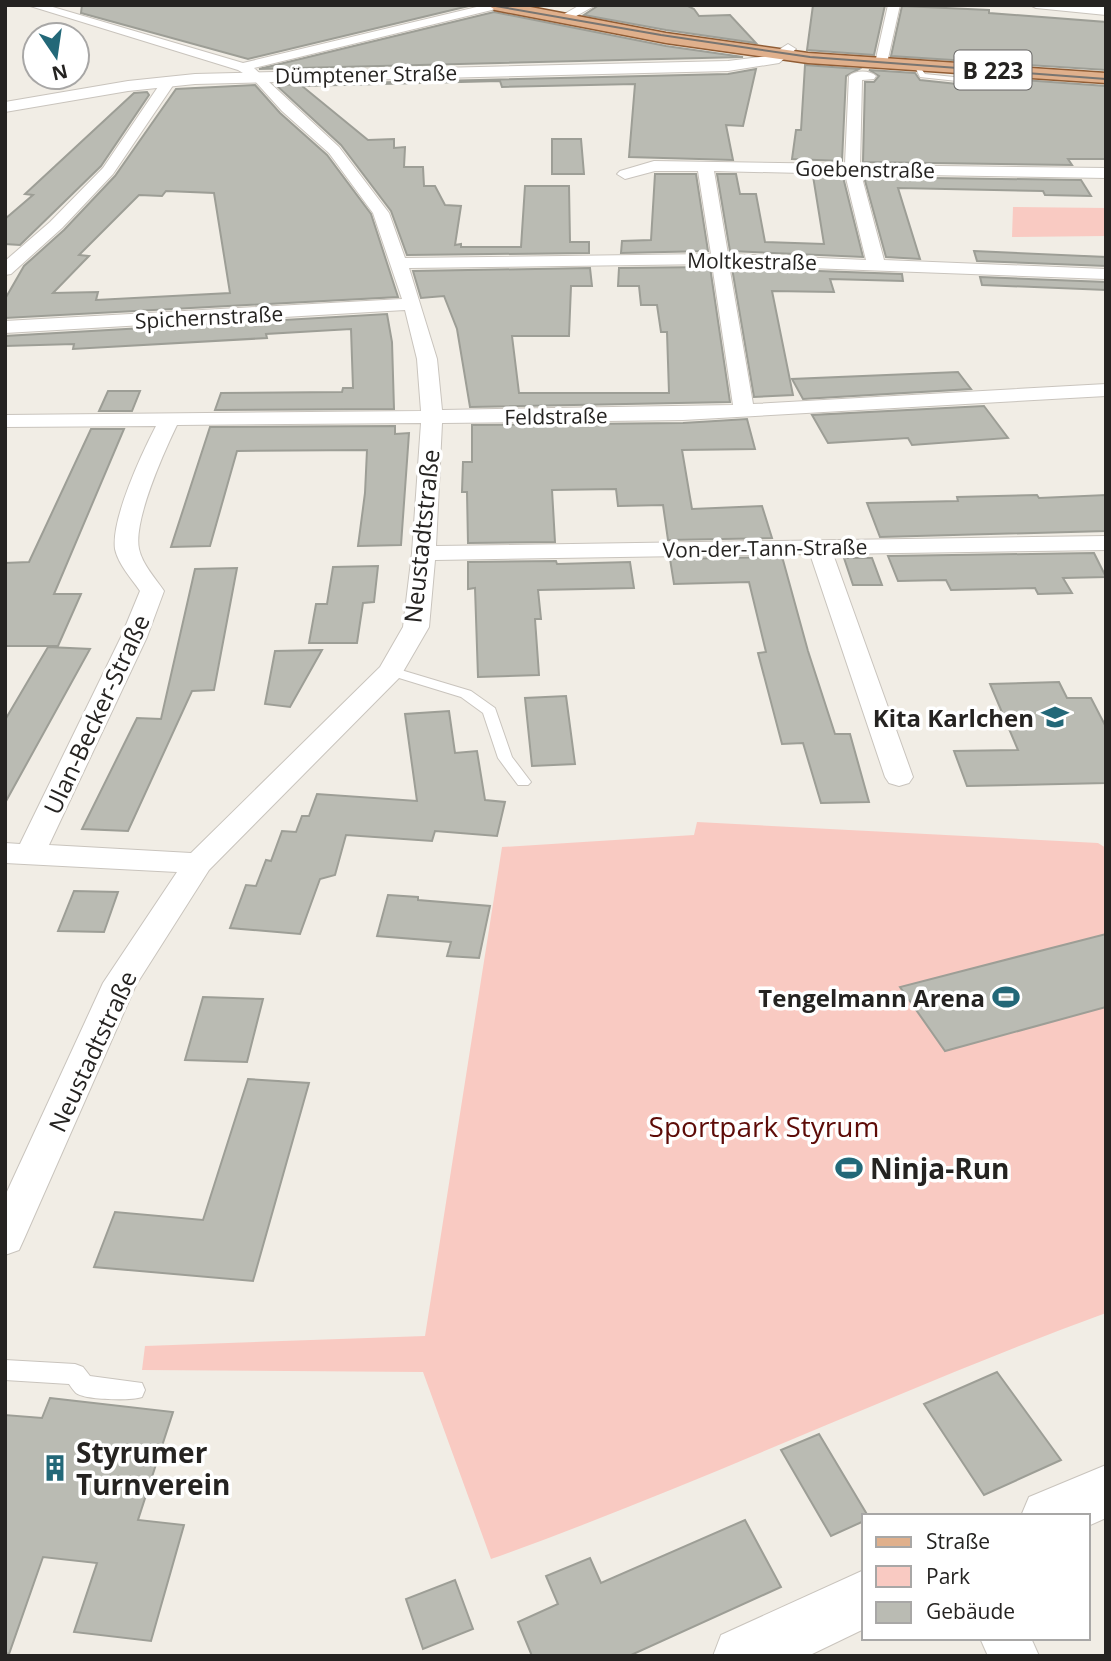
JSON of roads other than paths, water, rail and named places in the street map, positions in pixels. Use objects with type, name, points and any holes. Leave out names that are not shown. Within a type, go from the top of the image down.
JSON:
[{"type":"main road","name":"B 223","points":[[496,5],[835,61],[1106,78]]},
{"type":"street","name":"Neustadtstraße","points":[[5,1239],[120,983],[198,863],[391,671],[416,627],[424,553],[432,417],[427,359],[413,304],[381,213],[334,150],[287,108],[258,76],[243,66],[33,5]]},
{"type":"street","points":[[243,66],[496,5]]},
{"type":"street","points":[[565,17],[590,5]]},
{"type":"street","points":[[881,62],[894,5]]},
{"type":"street","points":[[1036,5],[1106,11]]},
{"type":"street","name":"Dümptener Straße","points":[[728,66],[775,51]]},
{"type":"street","name":"Dümptener Straße","points":[[5,107],[169,80],[728,66],[766,62],[775,51]]},
{"type":"street","points":[[195,79],[220,71],[222,65],[214,57]]},
{"type":"street","points":[[869,76],[856,76],[852,169],[876,264]]},
{"type":"street","points":[[5,270],[56,225],[108,171],[169,80]]},
{"type":"street","name":"Goebenstraße","points":[[625,174],[654,166],[1106,173]]},
{"type":"street","points":[[705,166],[744,410]]},
{"type":"street","name":"Moltkestraße","points":[[398,263],[719,259],[1106,274]]},
{"type":"street","name":"Spichernstraße","points":[[5,327],[413,304]]},
{"type":"street","name":"Feldstraße","points":[[5,421],[617,415],[1106,390]]},
{"type":"street","name":"Ulan-Becker-Straße","points":[[18,853],[134,637],[152,591],[127,550],[127,529],[157,445],[170,419]]},
{"type":"street","name":"Von-der-Tann-Straße","points":[[424,553],[1106,543]]},
{"type":"street","points":[[819,547],[899,777]]},
{"type":"street","points":[[18,853],[198,863]]},
{"type":"street","points":[[1054,1514],[1106,1491]]},
{"type":"street","points":[[742,1656],[862,1600]]},
{"type":"street","points":[[1005,1640],[1015,1656]]},
{"type":"lane","points":[[391,671],[466,694],[490,711],[505,758],[523,782]]},
{"type":"lane","points":[[5,1370],[75,1374],[84,1386],[134,1390]]},
{"type":"tram line","points":[[490,5],[661,35],[810,57],[1106,79]]},
{"type":"place","name":"Kita Karlchen","points":[[1055,717]]},
{"type":"place","name":"Tengelmann Arena","points":[[1006,997]]},
{"type":"place","name":"Ninja-Run","points":[[849,1168]]},
{"type":"place","name":"Styrumer Turnverein","points":[[55,1468]]},
{"type":"park label","name":"Sportpark Styrum","points":[[764,1126]]}]
